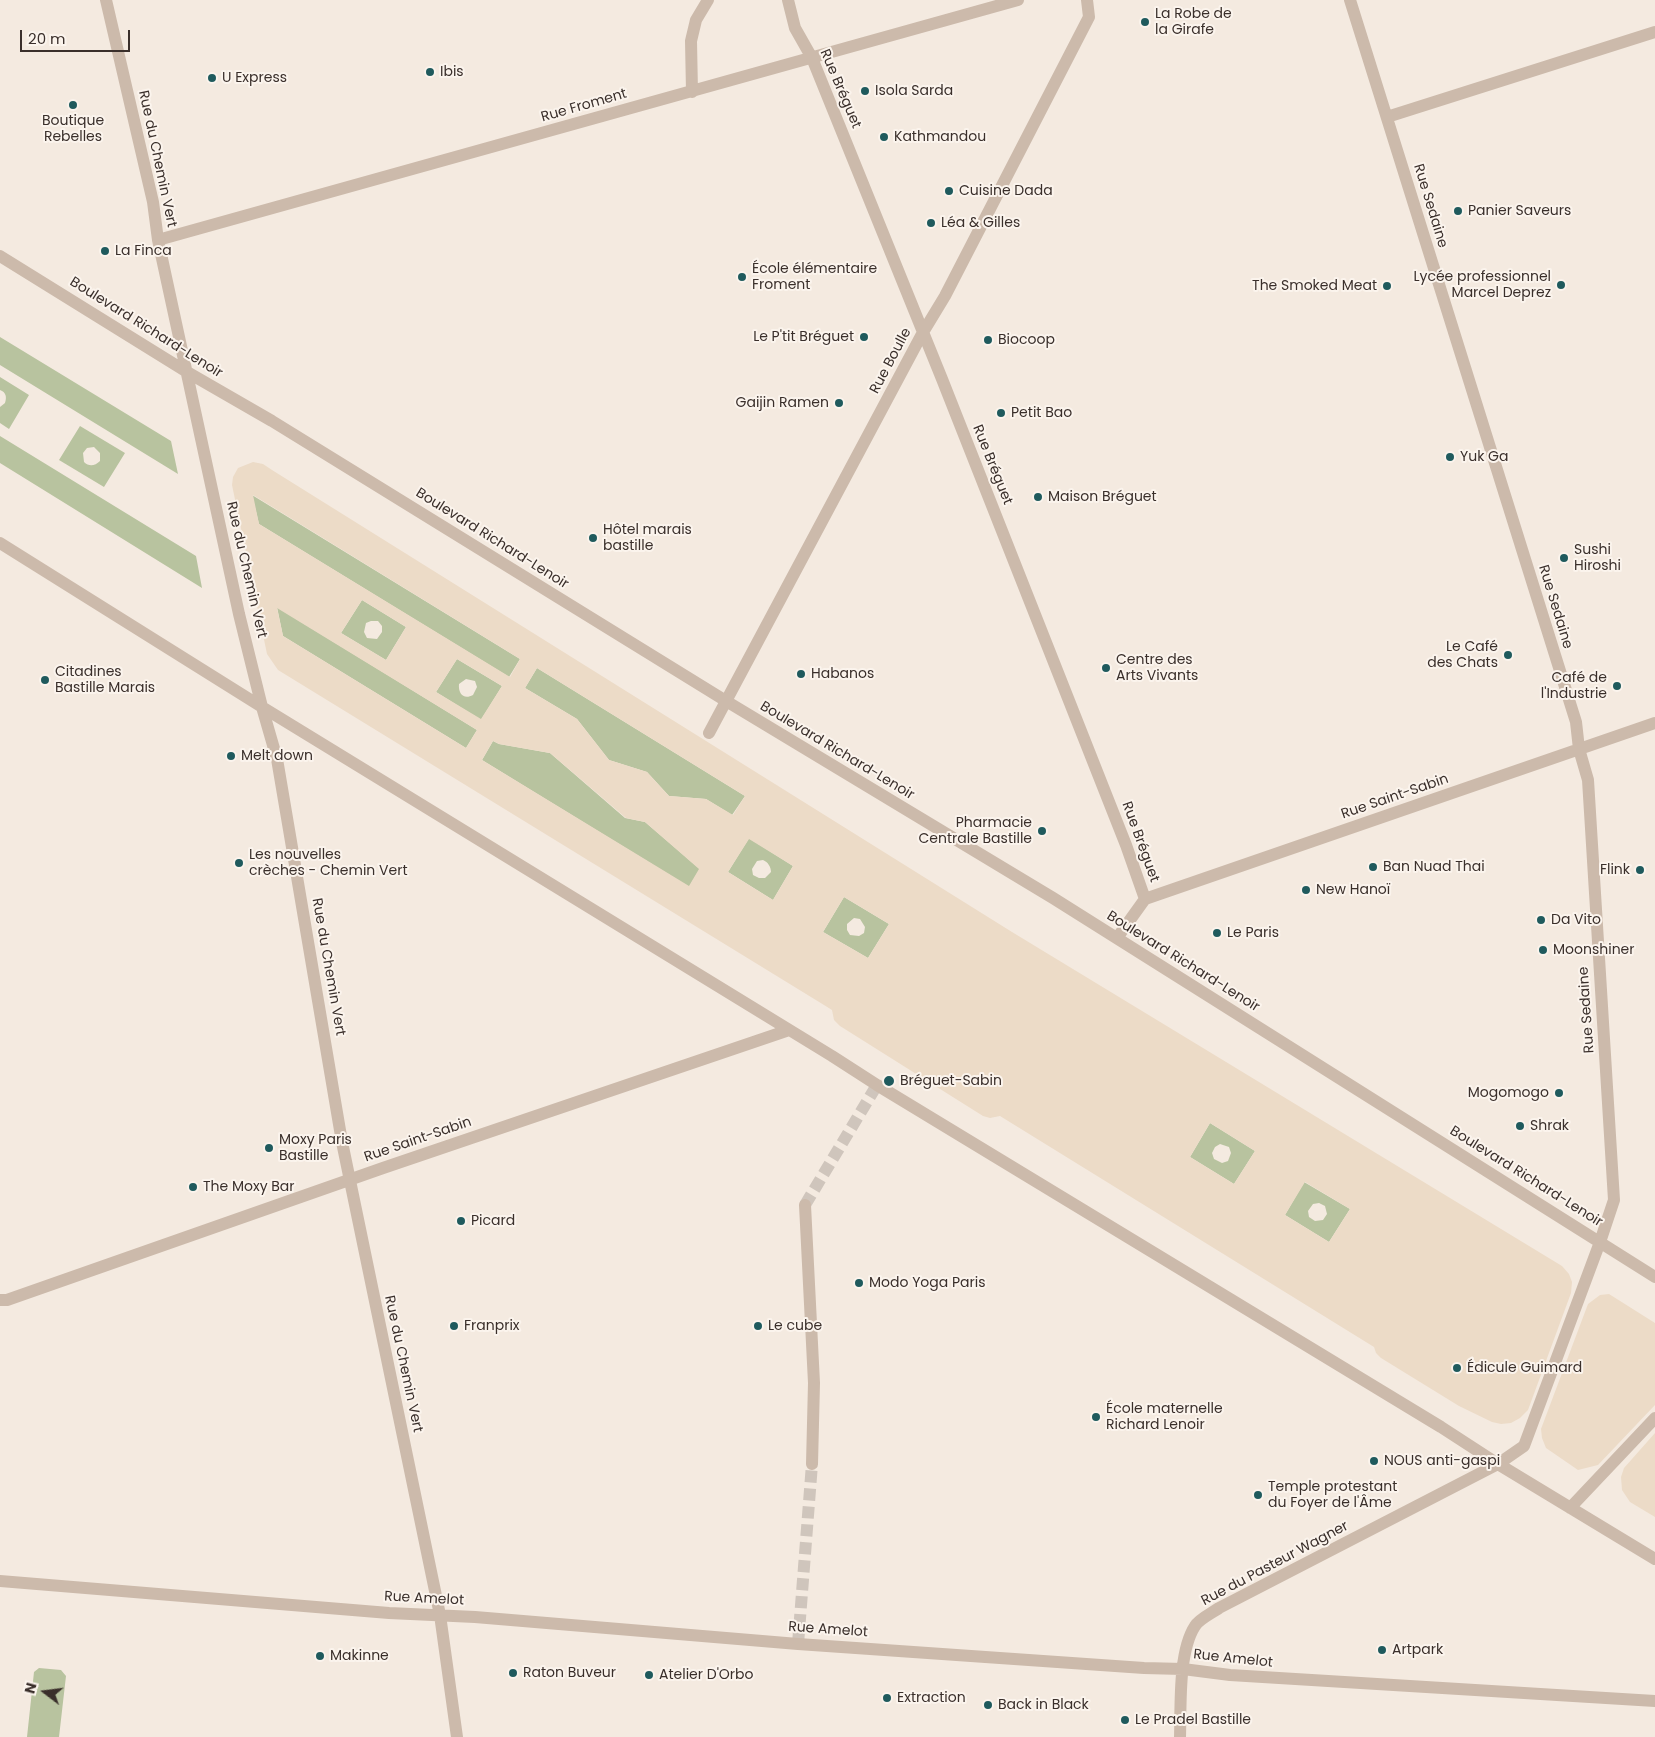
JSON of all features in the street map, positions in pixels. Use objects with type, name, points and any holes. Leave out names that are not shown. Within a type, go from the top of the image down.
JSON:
[{"type":"street","name":"Rue du Chemin Vert","points":[[106,0],[153,202],[158,240],[239,614],[277,759],[350,1180],[440,1615],[457,1737]]},
{"type":"street","points":[[692,92],[691,41],[696,20],[708,0]]},
{"type":"street","name":"Rue Bréguet","points":[[788,0],[795,28],[812,58],[906,287],[922,334],[942,379],[1126,845],[1145,899],[1117,938]]},
{"type":"street","name":"Rue Froment","points":[[158,240],[1018,0]]},
{"type":"street","name":"Rue Boulle","points":[[709,733],[922,334],[945,296],[1089,17],[1088,0]]},
{"type":"street","name":"Rue Sedaine","points":[[1350,0],[1573,713],[1579,749],[1588,780],[1614,1200],[1524,1446],[1498,1464]]},
{"type":"street","points":[[1387,117],[1655,32]]},
{"type":"street","name":"Boulevard Richard-Lenoir","points":[[0,256],[726,701],[1045,893],[1655,1276]]},
{"type":"street","points":[[0,543],[262,707],[893,1095],[1655,1559]]},
{"type":"street","name":"Rue Saint-Sabin","points":[[1145,899],[1655,724]]},
{"type":"street","name":"Rue Saint-Sabin","points":[[0,1300],[789,1030]]},
{"type":"street","points":[[805,1205],[814,1383],[812,1464]]},
{"type":"street","points":[[1570,1508],[1655,1418]]},
{"type":"street","name":"Rue du Pasteur Wagner","points":[[1180,1737],[1183,1669],[1187,1643],[1195,1625],[1219,1608],[1498,1464]]},
{"type":"street","name":"Rue Amelot","points":[[0,1581],[389,1613],[484,1617],[798,1644],[1144,1668],[1183,1669],[1230,1675],[1655,1701]]},
{"type":"green space","points":[[0,337],[171,441],[178,474],[0,365]]},
{"type":"green space","points":[[0,377],[29,395],[9,429],[0,423],[0,407],[5,403],[6,399],[5,393],[0,390]]},
{"type":"green space","points":[[80,426],[125,453],[104,487],[59,460]],"holes":[[[94,447],[100,453],[100,461],[96,464],[90,465],[84,462],[83,453],[87,448]]]},
{"type":"green space","points":[[0,436],[196,556],[202,588],[0,463]]},
{"type":"green space","points":[[252,495],[520,659],[509,677],[259,524]]},
{"type":"green space","points":[[362,600],[406,627],[386,660],[341,633]],"holes":[[[378,621],[382,626],[382,632],[377,639],[367,638],[364,632],[366,623]]]},
{"type":"green space","points":[[277,607],[477,730],[466,748],[283,636]]},
{"type":"green space","points":[[457,659],[502,686],[481,720],[436,692]],"holes":[[[466,679],[475,681],[477,687],[473,695],[467,697],[462,695],[459,684]]]},
{"type":"green space","points":[[537,668],[745,796],[732,815],[706,799],[669,796],[647,772],[609,760],[577,719],[525,688]]},
{"type":"green space","points":[[493,741],[499,744],[550,753],[625,818],[645,822],[700,869],[689,887],[482,760]]},
{"type":"green space","points":[[749,838],[793,866],[773,900],[728,872]],"holes":[[[757,861],[765,861],[769,865],[771,872],[765,878],[753,875],[752,869]]]},
{"type":"green space","points":[[844,897],[889,924],[868,958],[823,932]],"holes":[[[854,918],[860,919],[865,927],[864,933],[859,936],[850,935],[847,930],[847,924]]]},
{"type":"green space","points":[[1210,1123],[1255,1151],[1234,1184],[1190,1157]],"holes":[[[1220,1144],[1229,1147],[1231,1153],[1228,1161],[1222,1163],[1214,1159],[1212,1153],[1215,1147]]]},
{"type":"green space","points":[[1304,1182],[1350,1209],[1329,1242],[1285,1215]],"holes":[[[1319,1203],[1325,1206],[1327,1214],[1323,1220],[1315,1221],[1309,1217],[1308,1211],[1313,1204]]]},
{"type":"green space","points":[[39,1668],[61,1670],[66,1676],[59,1737],[27,1737],[34,1672]]},
{"type":"shaded area","points":[[253,462],[263,464],[1012,932],[1562,1266],[1569,1274],[1572,1282],[1571,1293],[1528,1410],[1511,1423],[1501,1424],[1492,1422],[1459,1406],[1381,1358],[1376,1353],[1374,1347],[1000,1116],[990,1118],[983,1116],[840,1026],[834,1020],[832,1010],[278,670],[267,654],[232,485],[233,477],[238,468]],"holes":[[[253,495],[520,659],[510,677],[259,524]],[[362,600],[406,627],[386,660],[341,633]],[[277,608],[477,730],[466,748],[283,636]],[[457,659],[502,686],[481,719],[436,692]],[[537,668],[745,796],[733,815],[706,799],[669,796],[647,772],[609,760],[577,719],[525,688]],[[493,741],[499,744],[550,753],[626,818],[645,822],[699,869],[689,886],[482,760]],[[749,839],[793,866],[773,900],[728,872]],[[844,897],[889,924],[868,958],[823,932]],[[1210,1123],[1255,1151],[1234,1184],[1190,1157]],[[1305,1182],[1350,1209],[1329,1242],[1285,1215]]]},
{"type":"shaded area","points":[[1609,1294],[1655,1323],[1655,1405],[1598,1465],[1578,1470],[1546,1448],[1541,1429],[1588,1304],[1600,1295]]},
{"type":"shaded area","points":[[1655,1433],[1655,1517],[1630,1502],[1622,1490],[1621,1477],[1624,1468]]},
{"type":"tunnel","points":[[805,1205],[877,1085]]},
{"type":"tunnel","points":[[798,1644],[812,1464]]},
{"type":"place","name":"La Robe de la Girafe","points":[[1145,22]]},
{"type":"place","name":"Ibis","points":[[430,72]]},
{"type":"place","name":"U Express","points":[[212,78]]},
{"type":"place","name":"Isola Sarda","points":[[865,91]]},
{"type":"place","name":"Boutique Rebelles","points":[[73,105]]},
{"type":"place","name":"Kathmandou","points":[[884,137]]},
{"type":"place","name":"Cuisine Dada","points":[[949,191]]},
{"type":"place","name":"Panier Saveurs","points":[[1458,211]]},
{"type":"place","name":"Léa & Gilles","points":[[931,223]]},
{"type":"place","name":"La Finca","points":[[105,251]]},
{"type":"place","name":"École élémentaire Froment","points":[[742,277]]},
{"type":"place","name":"Lycée professionnel Marcel Deprez","points":[[1561,285]]},
{"type":"place","name":"The Smoked Meat","points":[[1387,286]]},
{"type":"place","name":"Le P'tit Bréguet","points":[[864,337]]},
{"type":"place","name":"Biocoop","points":[[988,340]]},
{"type":"place","name":"Gaijin Ramen","points":[[839,403]]},
{"type":"place","name":"Petit Bao","points":[[1001,413]]},
{"type":"place","name":"Yuk Ga","points":[[1450,457]]},
{"type":"place","name":"Maison Bréguet","points":[[1038,497]]},
{"type":"place","name":"Hôtel marais bastille","points":[[593,538]]},
{"type":"place","name":"Sushi Hiroshi","points":[[1564,558]]},
{"type":"place","name":"Le Café des Chats","points":[[1508,655]]},
{"type":"place","name":"Centre des Arts Vivants","points":[[1106,668]]},
{"type":"place","name":"Habanos","points":[[801,674]]},
{"type":"place","name":"Citadines Bastille Marais","points":[[45,680]]},
{"type":"place","name":"Café de l'Industrie","points":[[1617,686]]},
{"type":"place","name":"Melt down","points":[[231,756]]},
{"type":"place","name":"Pharmacie Centrale Bastille","points":[[1042,831]]},
{"type":"place","name":"Les nouvelles crèches - Chemin Vert","points":[[239,863]]},
{"type":"place","name":"Ban Nuad Thai","points":[[1373,867]]},
{"type":"place","name":"Flink","points":[[1640,870]]},
{"type":"place","name":"New Hanoï","points":[[1306,890]]},
{"type":"place","name":"Da Vito","points":[[1541,920]]},
{"type":"place","name":"Le Paris","points":[[1217,933]]},
{"type":"place","name":"Moonshiner","points":[[1543,950]]},
{"type":"place","name":"Bréguet-Sabin","points":[[889,1081]]},
{"type":"place","name":"Mogomogo","points":[[1559,1093]]},
{"type":"place","name":"Shrak","points":[[1520,1126]]},
{"type":"place","name":"Moxy Paris Bastille","points":[[269,1148]]},
{"type":"place","name":"The Moxy Bar","points":[[193,1187]]},
{"type":"place","name":"Picard","points":[[461,1221]]},
{"type":"place","name":"Modo Yoga Paris","points":[[859,1283]]},
{"type":"place","name":"Franprix","points":[[454,1326]]},
{"type":"place","name":"Le cube","points":[[758,1326]]},
{"type":"place","name":"Édicule Guimard","points":[[1457,1368]]},
{"type":"place","name":"École maternelle Richard Lenoir","points":[[1096,1417]]},
{"type":"place","name":"NOUS anti-gaspi","points":[[1374,1461]]},
{"type":"place","name":"Temple protestant du Foyer de l'Âme","points":[[1258,1495]]},
{"type":"place","name":"Artpark","points":[[1382,1650]]},
{"type":"place","name":"Makinne","points":[[320,1656]]},
{"type":"place","name":"Raton Buveur","points":[[513,1673]]},
{"type":"place","name":"Atelier D'Orbo","points":[[649,1675]]},
{"type":"place","name":"Extraction","points":[[887,1698]]},
{"type":"place","name":"Back in Black","points":[[988,1705]]},
{"type":"place","name":"Le Pradel Bastille","points":[[1125,1720]]}]
